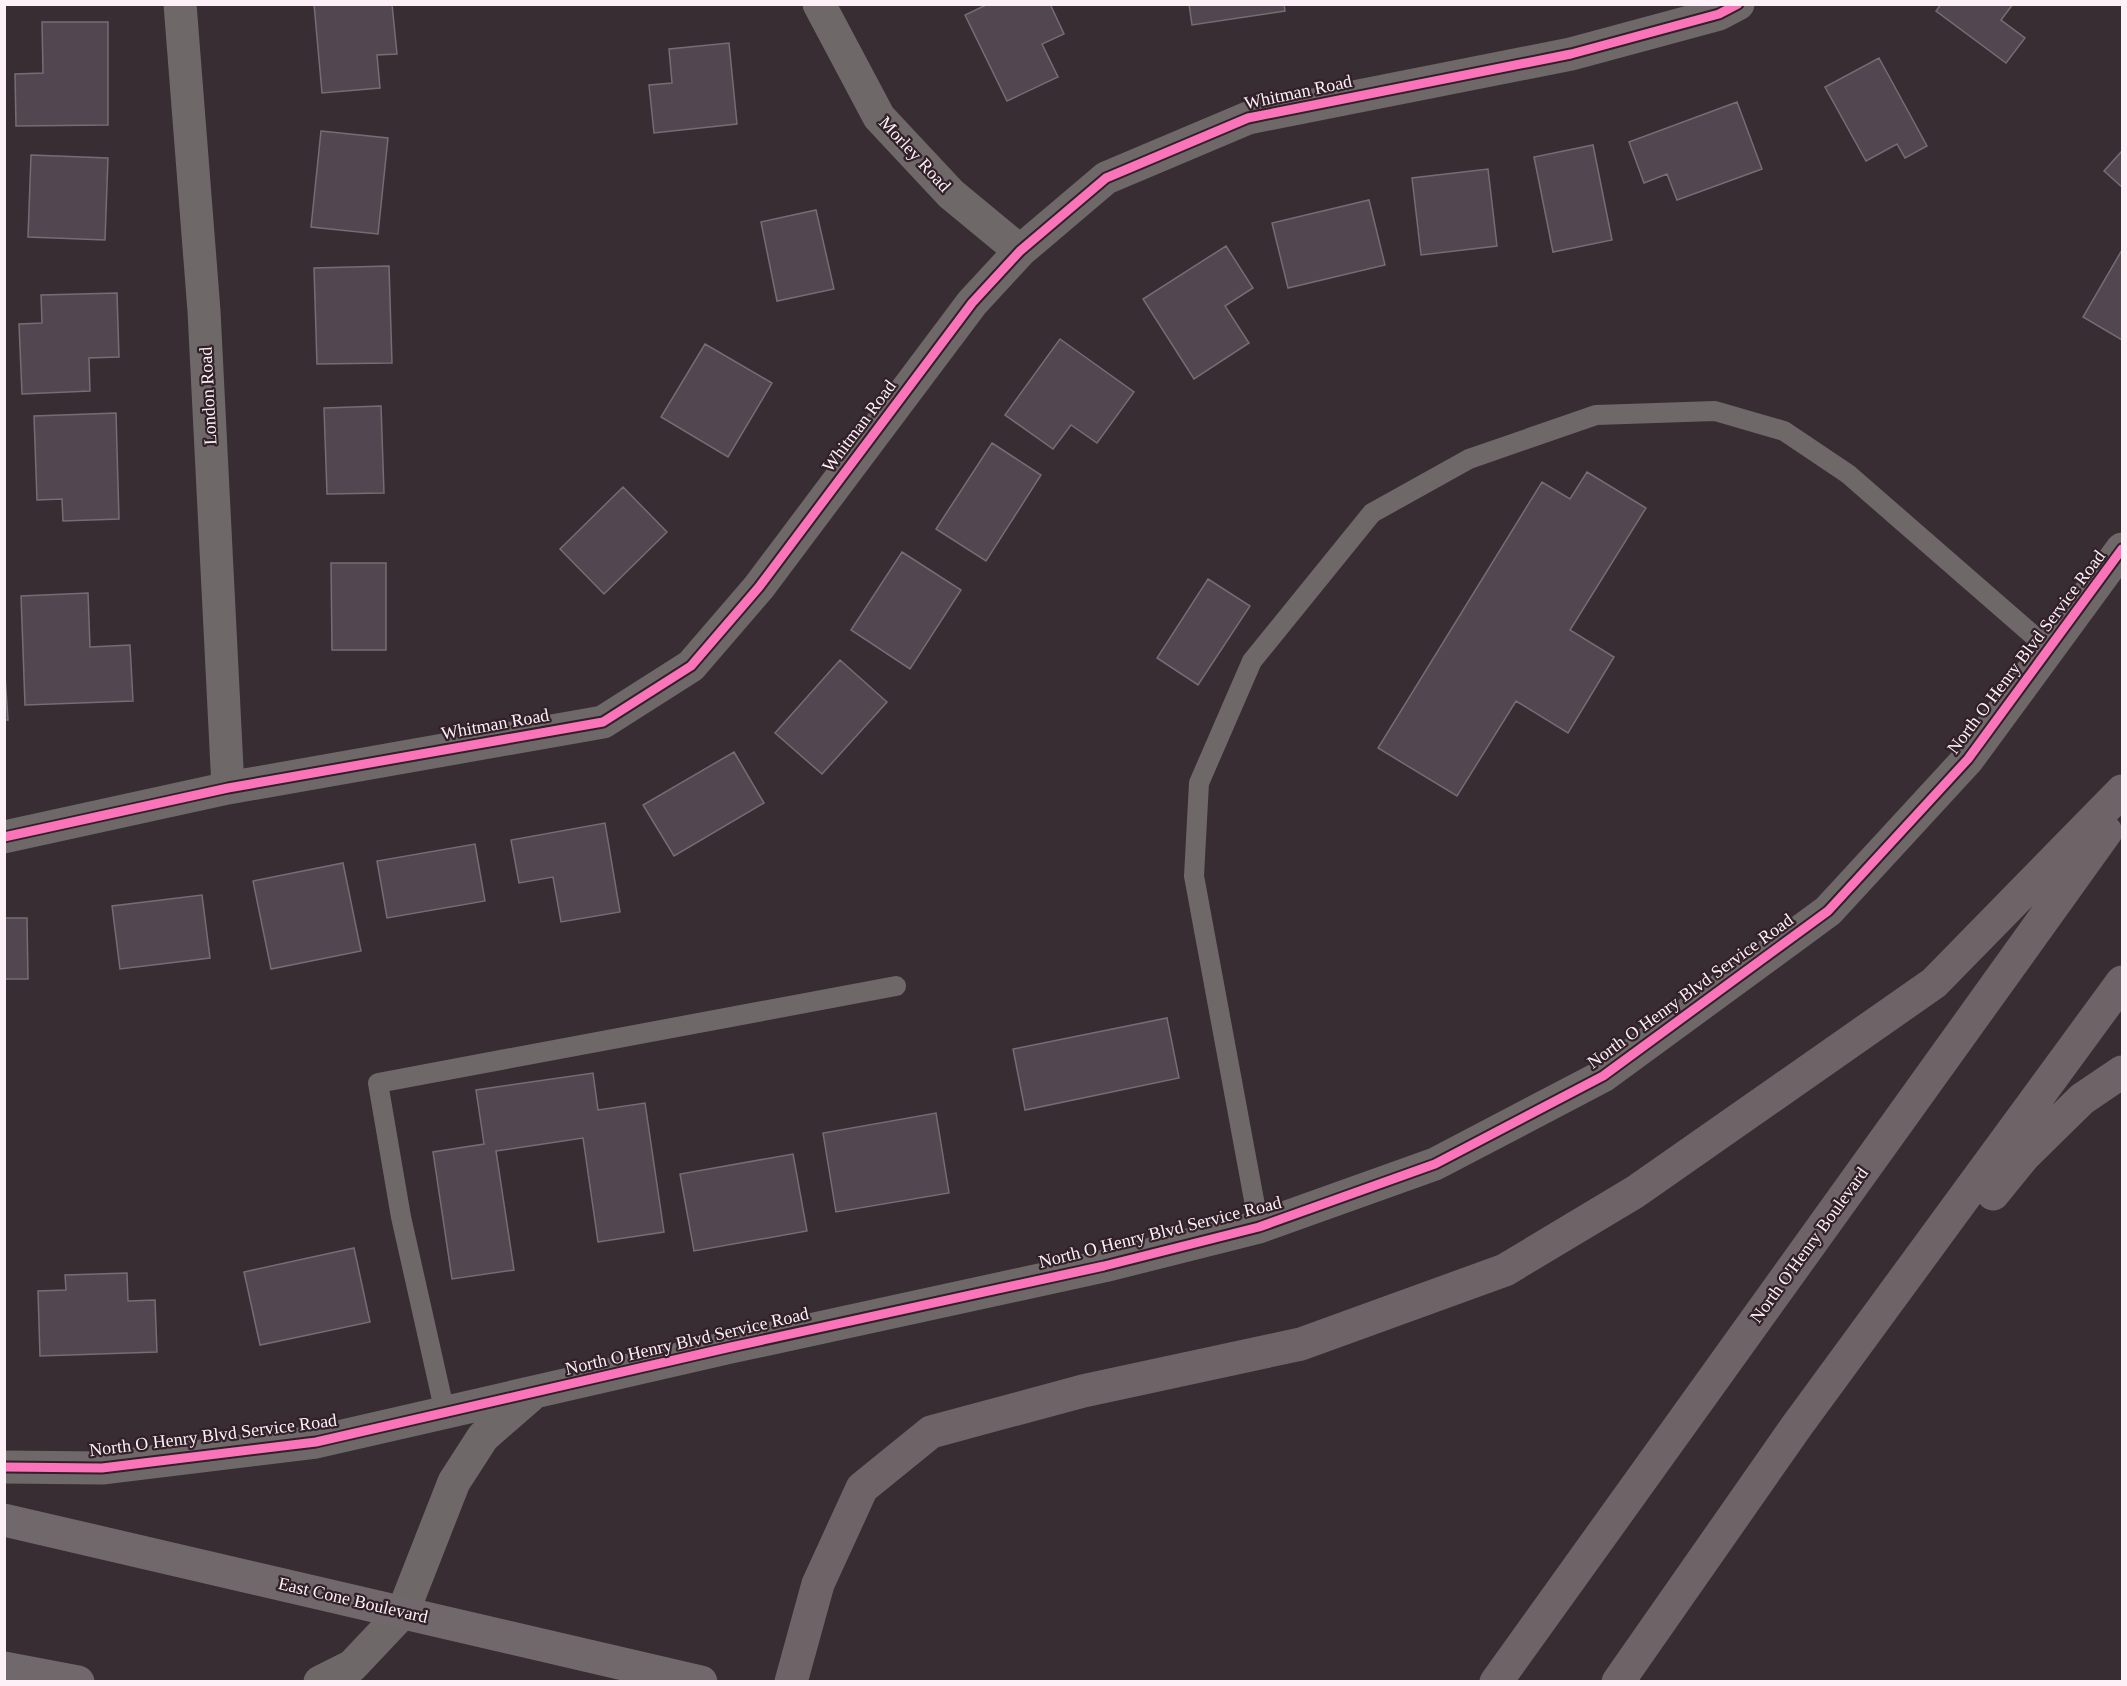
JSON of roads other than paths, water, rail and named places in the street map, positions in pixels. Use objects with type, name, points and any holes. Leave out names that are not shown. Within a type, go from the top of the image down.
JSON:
[{"type":"highway","points":[[792,1682],[818,1584],[862,1488],[931,1432],[1083,1391],[1301,1344],[1505,1270],[1635,1192],[1934,983],[2122,791]]},
{"type":"highway","name":"North O'Henry Boulevard","points":[[1496,1682],[2122,809]]},
{"type":"highway","points":[[1618,1682],[1796,1427],[2122,982]]},
{"type":"highway","points":[[1796,1427],[2024,1156],[2082,1099],[2122,1072]]},
{"type":"main road","name":"East Cone Boulevard","points":[[4,1520],[701,1682]]},
{"type":"main road","points":[[21,1673],[78,1682]]},
{"type":"street","name":"London Road","points":[[180,4],[204,310],[228,788]]},
{"type":"street","name":"Morley Road","points":[[819,4],[879,117],[951,194],[1020,251]]},
{"type":"street","name":"Whitman Road","points":[[4,837],[228,788],[603,722],[691,666],[759,587],[972,303],[1020,251],[1106,178],[1248,118],[1571,54],[1719,14],[1737,4]]},
{"type":"street","name":"North O Henry Blvd Service Road","points":[[4,1467],[102,1468],[316,1442],[731,1347],[1104,1266],[1260,1227],[1436,1164],[1603,1076],[1676,1025],[1828,911],[1968,759],[2122,549]]},
{"type":"street","points":[[320,1682],[352,1666],[403,1612],[454,1482],[483,1437],[533,1393]]},
{"type":"lane","points":[[1260,1227],[1194,876],[1199,783],[1252,661],[1372,513],[1469,459],[1596,415],[1715,411],[1784,431],[1848,474],[2049,649]]},
{"type":"lane","points":[[445,1413],[401,1217],[378,1083],[896,986]]}]
